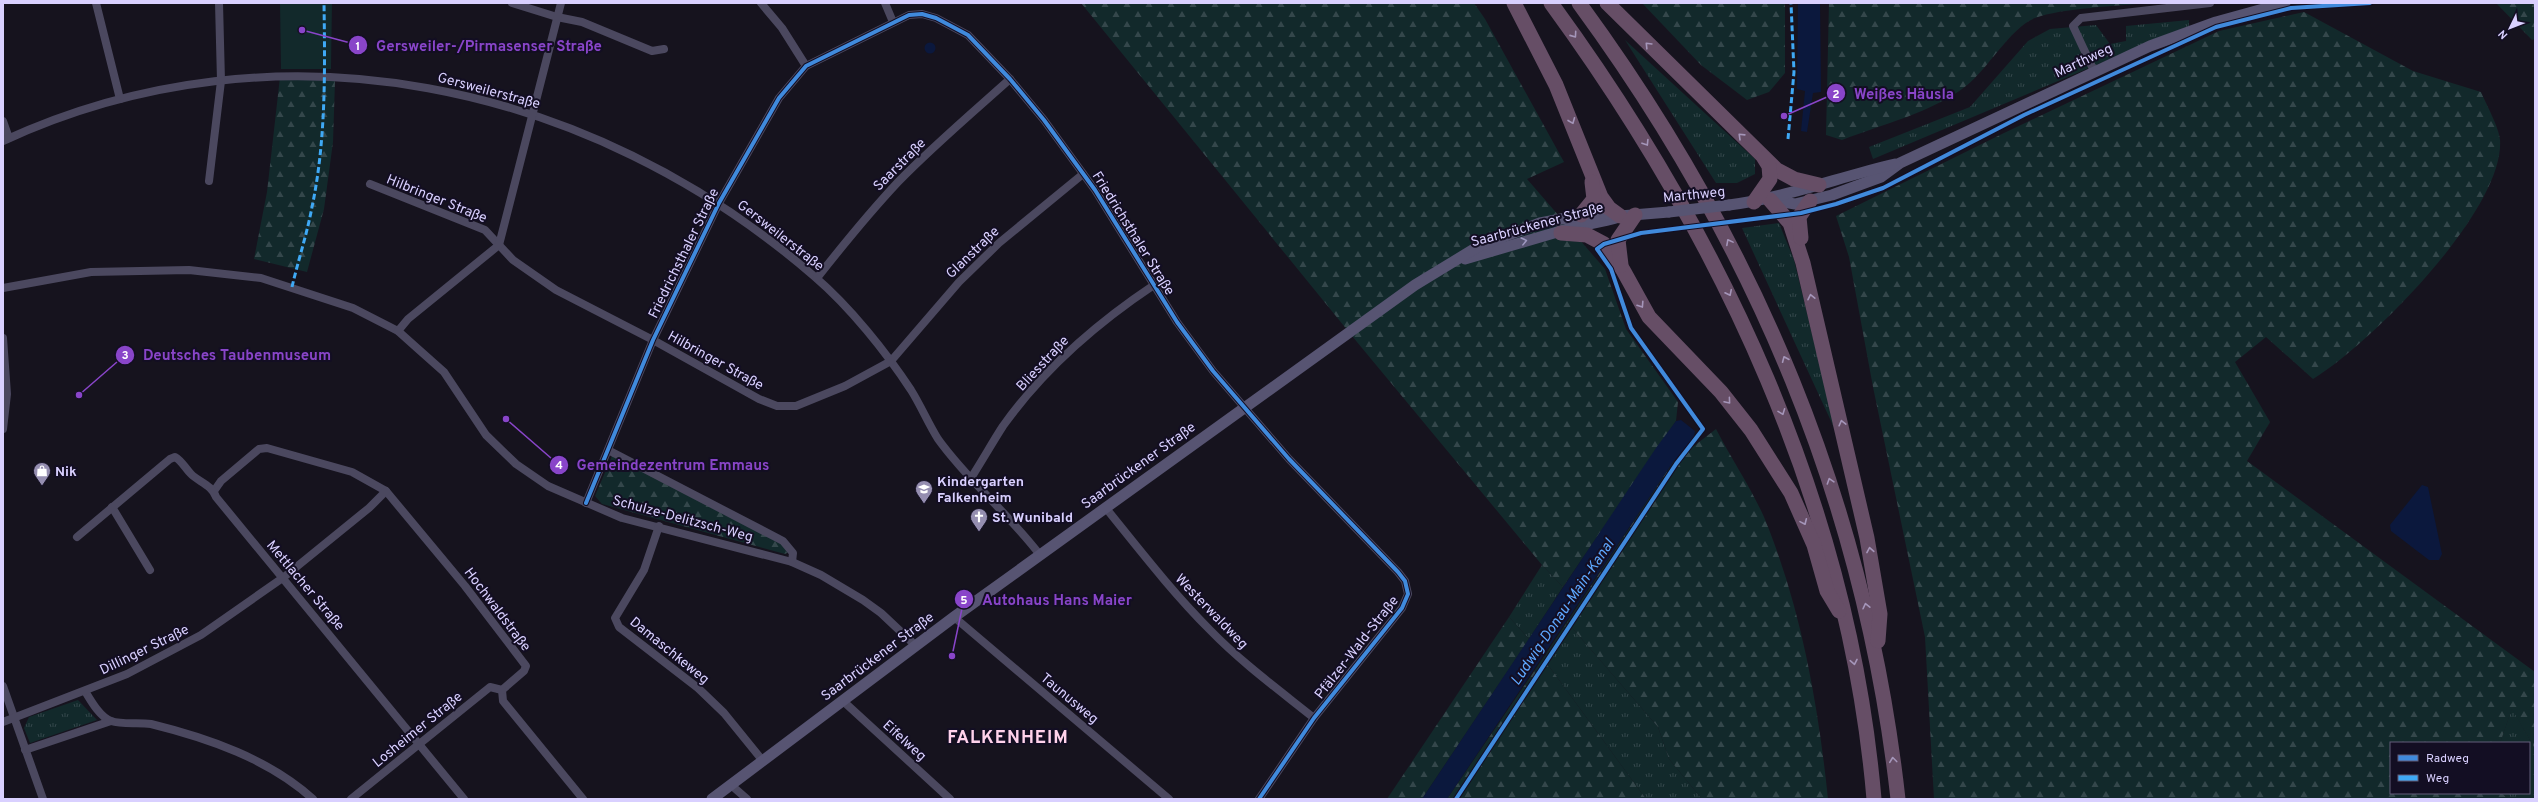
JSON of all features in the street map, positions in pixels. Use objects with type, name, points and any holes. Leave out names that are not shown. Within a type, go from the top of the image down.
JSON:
[{"type":"highway","points":[[1514,3],[1556,85],[1604,203],[1620,216]]},
{"type":"highway","points":[[1551,3],[1606,81],[1691,219],[1745,326],[1780,409],[1810,490],[1846,624],[1864,714],[1874,799]]},
{"type":"highway","points":[[1579,3],[1633,80],[1690,172],[1739,262],[1770,326],[1806,411],[1826,466],[1856,565],[1877,658],[1898,799]]},
{"type":"highway","points":[[1607,3],[1763,157],[1788,177],[1823,184]]},
{"type":"highway","points":[[1754,202],[1770,179],[1769,166],[1763,157]]},
{"type":"highway","points":[[1582,215],[1594,199],[1590,171]]},
{"type":"highway","points":[[1770,200],[1790,223],[1803,263],[1867,538],[1880,614],[1877,658]]},
{"type":"highway","points":[[1803,263],[1799,220],[1800,213],[1810,201]]},
{"type":"highway","points":[[1623,270],[1618,240],[1635,215]]},
{"type":"highway","points":[[1561,233],[1587,235],[1597,239],[1608,249],[1623,270],[1649,317],[1725,397],[1775,465],[1808,529],[1827,591],[1846,624]]},
{"type":"main road","name":"Marthweg","points":[[1770,200],[1790,191],[1847,178],[1900,163],[2094,71],[2199,27],[2285,3]]},
{"type":"main road","name":"Marthweg","points":[[1620,216],[1729,206],[1770,200],[1795,204],[1853,188],[1881,177],[1900,163]]},
{"type":"main road","name":"Saarbrückener Straße","points":[[712,799],[954,617],[1404,292],[1479,246],[1508,234],[1548,221],[1598,212],[1620,216]]},
{"type":"main road","name":"Saarbrückener Straße","points":[[1452,262],[1515,243],[1561,233],[1620,216]]},
{"type":"street","points":[[96,3],[120,99]]},
{"type":"street","points":[[209,181],[221,81],[219,3]]},
{"type":"street","points":[[512,3],[605,30],[652,51],[664,49]]},
{"type":"street","points":[[398,331],[408,319],[499,245],[556,17],[561,3]]},
{"type":"street","points":[[761,3],[782,28],[806,66]]},
{"type":"street","points":[[885,3],[893,22]]},
{"type":"street","points":[[2094,71],[2073,26],[2081,18],[2210,3]]},
{"type":"street","name":"Friedrichsthaler Straße","points":[[586,503],[653,340],[719,203],[779,98],[806,66],[909,15],[922,14],[952,25],[977,43],[1010,79],[1044,120],[1084,174],[1124,233],[1154,285],[1197,350],[1244,407]]},
{"type":"street","name":"Gersweilerstraße","points":[[6,139],[63,117],[120,99],[221,81],[282,76],[325,76],[379,80],[436,88],[532,112],[624,150],[719,203],[817,278],[891,361],[912,392],[938,438],[971,478],[1040,555]]},
{"type":"street","name":"Saarstraße","points":[[817,278],[865,218],[898,182],[939,142],[1010,79]]},
{"type":"street","points":[[3,121],[6,139]]},
{"type":"street","name":"Glanstraße","points":[[891,361],[965,276],[1032,214],[1084,174]]},
{"type":"street","name":"Hilbringer Straße","points":[[370,184],[485,230],[513,260],[556,290],[653,340],[759,399],[777,406],[796,406],[844,386],[891,361]]},
{"type":"street","name":"Schulze-Delitzsch-Weg","points":[[3,288],[66,275],[122,271],[189,270],[256,277],[352,308],[398,331],[444,372],[486,435],[516,464],[548,486],[622,518],[659,526],[792,562],[821,575],[863,600],[890,621],[916,646]]},
{"type":"street","name":"Bliesstraße","points":[[971,478],[1004,426],[1040,382],[1076,345],[1115,311],[1154,285]]},
{"type":"street","points":[[3,338],[7,394],[3,429]]},
{"type":"street","name":"Pfälzer-Wald-Straße","points":[[1244,407],[1289,459],[1398,572],[1404,581],[1408,594],[1402,608],[1314,718],[1259,799]]},
{"type":"street","name":"Hochwaldstraße","points":[[214,491],[221,481],[260,449],[267,448],[352,472],[386,491],[465,586],[526,666],[524,671],[502,690]]},
{"type":"street","name":"Schulze-Delitzsch-Weg","points":[[608,450],[783,542],[793,553],[792,562]]},
{"type":"street","name":"Mettlacher Straße","points":[[77,537],[175,457],[191,474],[214,491],[216,497],[284,577],[464,799]]},
{"type":"street","points":[[284,577],[369,508],[386,491]]},
{"type":"street","points":[[112,507],[150,570]]},
{"type":"street","name":"Westerwaldweg","points":[[1105,507],[1156,570],[1211,631],[1252,669],[1314,718]]},
{"type":"street","name":"Damaschkeweg","points":[[659,526],[644,570],[615,618],[619,627],[698,688],[724,713],[763,760]]},
{"type":"street","name":"Dillinger Straße","points":[[3,722],[85,691],[174,651],[246,606],[284,577]]},
{"type":"street","name":"Taunusweg","points":[[954,617],[1169,799]]},
{"type":"street","points":[[3,686],[43,799]]},
{"type":"street","name":"Losheimer Straße","points":[[351,799],[419,742],[490,687],[502,690]]},
{"type":"street","points":[[502,690],[504,701],[583,799]]},
{"type":"street","points":[[85,691],[97,709],[111,721]]},
{"type":"street","name":"Eifelweg","points":[[843,701],[950,799]]},
{"type":"street","points":[[25,750],[111,721],[148,724],[189,734],[224,747],[283,776],[313,799]]},
{"type":"street","points":[[731,785],[747,799]]},
{"type":"green space","points":[[280,3],[332,3],[331,69],[281,69]]},
{"type":"green space","points":[[1081,3],[1474,3],[1485,19],[1564,162],[1527,179],[1605,269],[1626,329],[1678,402],[1676,421],[1563,587],[1542,565],[1357,342]]},
{"type":"green space","points":[[1642,3],[1785,3],[1785,73],[1769,92],[1747,100],[1701,65]]},
{"type":"green space","points":[[1829,3],[2149,3],[2075,10],[2035,18],[2017,30],[2008,39],[1974,79],[1938,104],[1842,140],[1826,135]]},
{"type":"green space","points":[[2496,3],[2535,3],[2535,39],[2532,40]]},
{"type":"green space","points":[[2304,12],[2413,71],[2481,92],[2495,122],[2500,140],[2496,169],[2481,202],[2458,237],[2429,273],[2398,307],[2367,337],[2337,362],[2313,379],[2266,337],[2235,362],[2270,422],[2247,461],[2535,672],[2535,749],[2512,709],[2500,742],[2390,742],[2390,794],[2502,794],[2509,799],[1934,799],[1925,637],[1873,387],[1849,257],[1836,216],[2004,133],[2219,31]]},
{"type":"green space","points":[[2189,20],[2189,26],[1873,159],[1869,147],[1970,107],[2028,41],[2050,29],[2096,25],[2110,44],[2126,41],[2126,26]]},
{"type":"green space","points":[[1625,40],[1755,159],[1755,174],[1737,183],[1716,183]]},
{"type":"green space","points":[[280,77],[335,81],[333,142],[324,209],[307,272],[254,259],[267,192]]},
{"type":"green space","points":[[1779,223],[1794,260],[1836,432],[1742,228]]},
{"type":"green space","points":[[1716,429],[1764,517],[1788,586],[1798,620],[1813,691],[1828,799],[1702,799],[1669,759],[1658,727],[1567,622],[1673,462]]},
{"type":"green space","points":[[612,456],[788,547],[789,552],[785,554],[602,504],[595,496]]},
{"type":"green space","points":[[1542,565],[1563,587],[1529,639],[1509,617]]},
{"type":"green space","points":[[1509,617],[1529,639],[1422,799],[1387,799]]},
{"type":"green space","points":[[1567,622],[1658,727],[1669,759],[1702,799],[1646,799],[1543,658]]},
{"type":"green space","points":[[1543,658],[1646,799],[1447,799]]},
{"type":"green space","points":[[78,700],[97,720],[30,743],[24,728],[29,717]]},
{"type":"green space","points":[[2512,708],[2535,749],[2535,799],[2509,799],[2502,794],[2530,794],[2530,742],[2500,742]]},
{"type":"water","points":[[1798,3],[1820,3],[1821,92],[1813,93],[1807,132],[1801,131],[1805,91],[1797,89]]},
{"type":"water","points":[[928,43],[932,43],[934,44],[934,52],[928,53],[925,50],[925,46]]},
{"type":"water","name":"Ludwig-Donau-Main-Kanal","points":[[1681,420],[1695,431],[1694,437],[1673,462],[1447,799],[1422,799],[1656,448],[1676,421]]},
{"type":"water","points":[[2422,485],[2428,487],[2442,554],[2439,560],[2429,560],[2391,531],[2390,525]]},
{"type":"marked path","points":[[292,287],[310,217],[320,157],[324,106],[324,3]]},
{"type":"marked path","points":[[1788,139],[1794,72],[1791,3]]},
{"type":"cycle path","points":[[1456,799],[1676,464],[1703,429],[1631,328],[1611,269],[1597,249],[1604,244],[1641,233],[1801,213],[1836,204],[1883,188],[2024,115],[2216,27],[2291,8],[2370,3]]},
{"type":"cycle path","points":[[586,503],[653,340],[719,203],[779,98],[806,66],[909,15],[922,14],[936,18],[968,35],[1010,79],[1044,120],[1095,190],[1177,322],[1213,371],[1289,459],[1405,581],[1408,594],[1402,608],[1314,718],[1259,799]]},
{"type":"place","name":"Gersweiler-/Pirmasenser Straße","points":[[302,30]]},
{"type":"place","name":"Weißes Häusla","points":[[1784,116]]},
{"type":"place","name":"Deutsches Taubenmuseum","points":[[79,395]]},
{"type":"place","name":"Gemeindezentrum Emmaus","points":[[506,419]]},
{"type":"place","name":"Nik","points":[[42,486]]},
{"type":"place","name":"Kindergarten Falkenheim","points":[[924,504]]},
{"type":"place","name":"St. Wunibald","points":[[979,532]]},
{"type":"place","name":"Autohaus Hans Maier","points":[[952,656]]},
{"type":"district","name":"FALKENHEIM","points":[[1008,737]]}]
